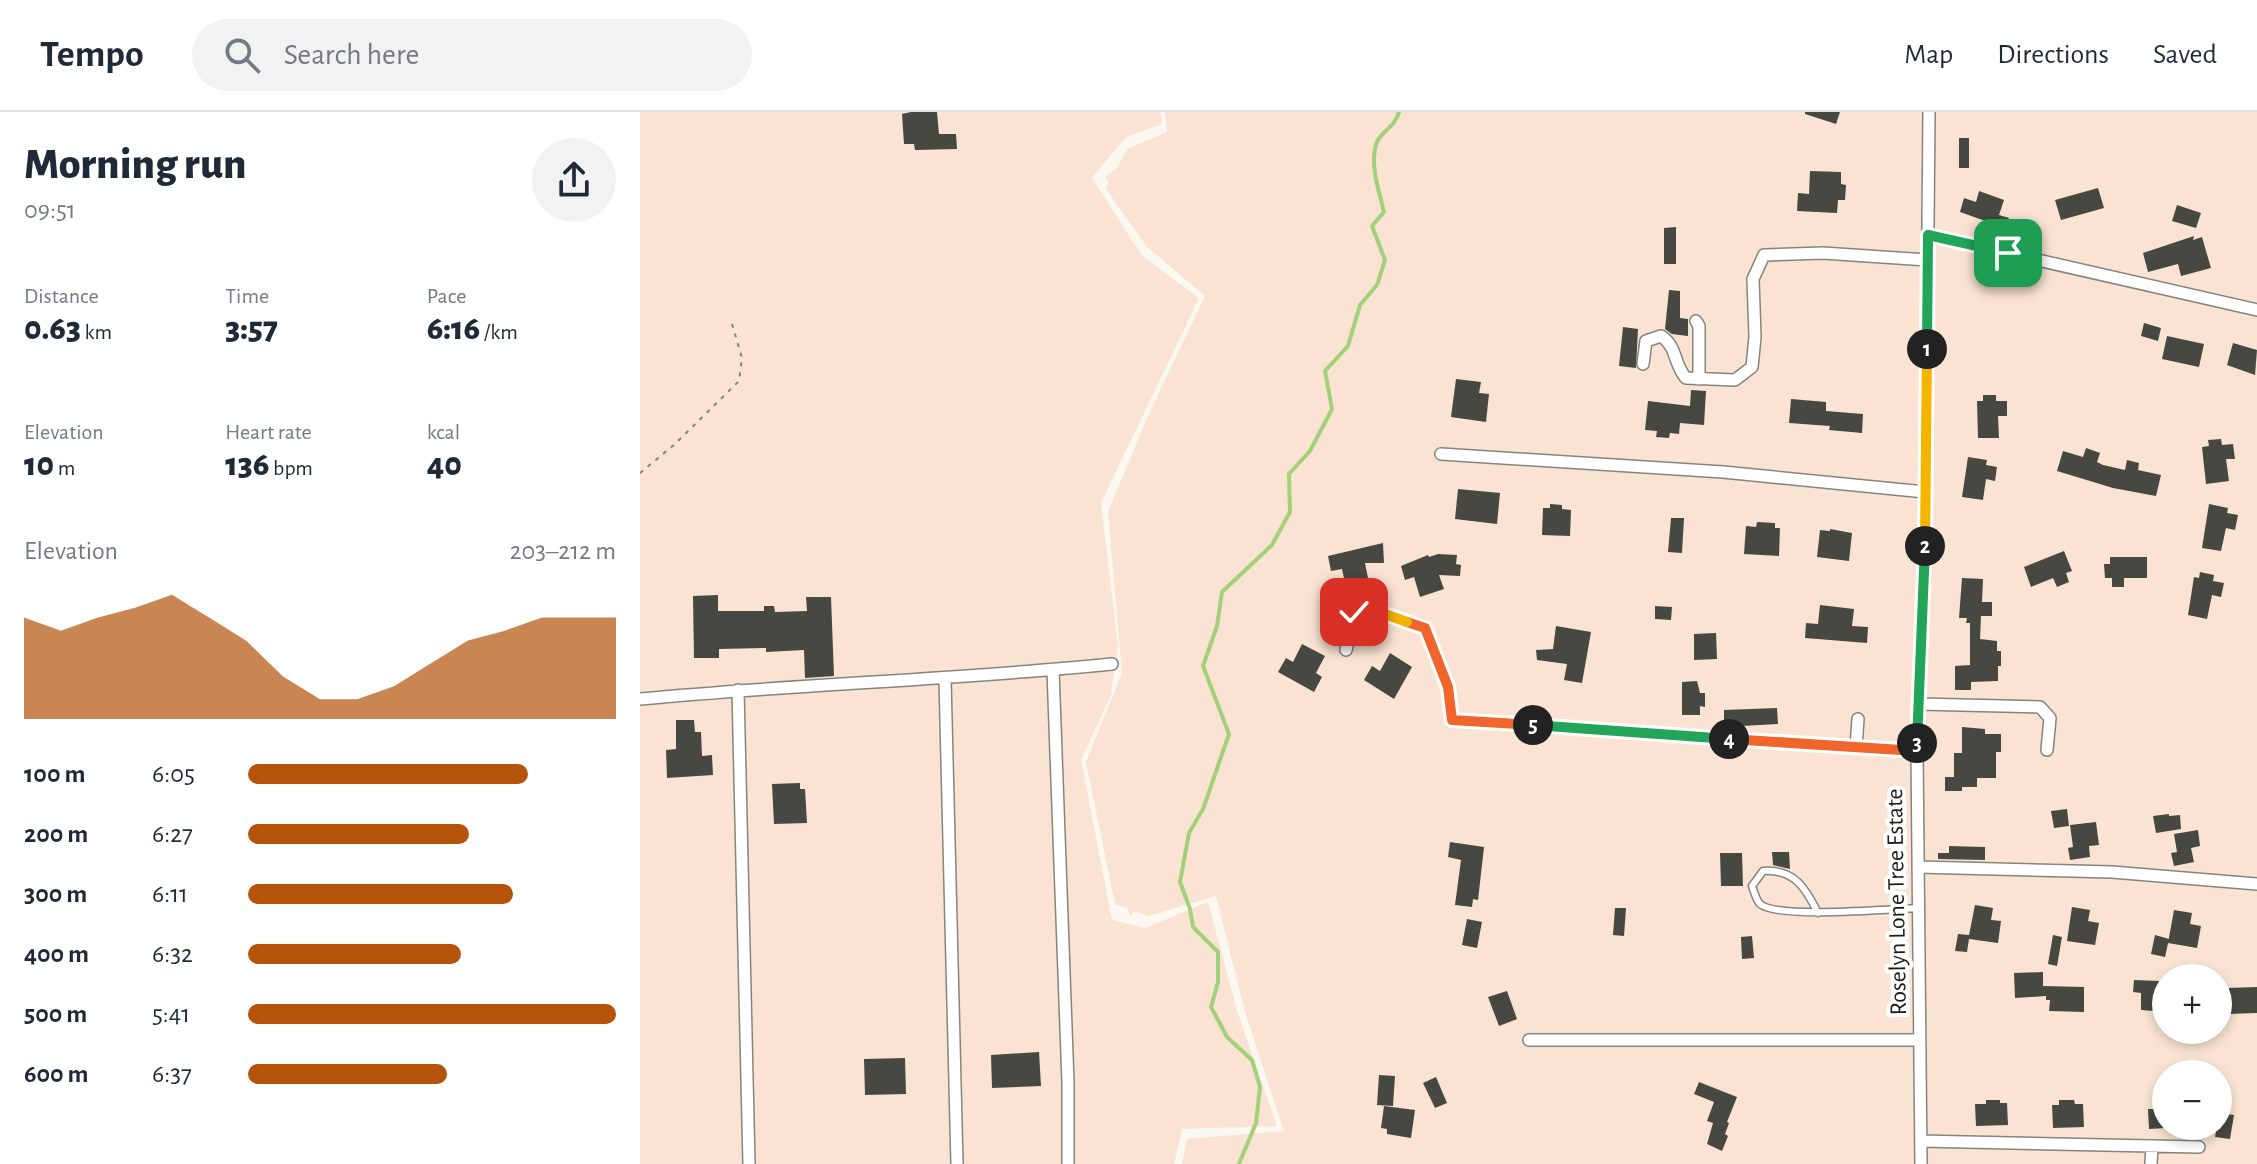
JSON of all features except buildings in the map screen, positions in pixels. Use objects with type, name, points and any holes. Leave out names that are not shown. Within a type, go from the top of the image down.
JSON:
[{"type":"street","name":"Roselyn Lone Tree Estate","points":[[1921,1164],[1917,751],[1925,565],[1929,112]]},
{"type":"street","points":[[1928,235],[2257,310]]},
{"type":"street","points":[[1643,364],[1646,341],[1661,336],[1670,344],[1682,376],[1735,380],[1752,367],[1755,337],[1753,279],[1764,255],[1823,253],[1927,260]]},
{"type":"street","points":[[1696,321],[1699,326],[1699,379]]},
{"type":"street","points":[[1441,454],[1723,472],[1925,492]]},
{"type":"street","points":[[1346,650],[1357,608],[1363,606],[1425,628],[1448,687],[1452,720],[1917,751]]},
{"type":"street","points":[[640,699],[738,690],[945,679],[1112,664]]},
{"type":"street","points":[[1053,670],[1068,1083],[1068,1164]]},
{"type":"street","points":[[945,679],[957,1164]]},
{"type":"street","points":[[738,690],[749,1164]]},
{"type":"street","points":[[1919,704],[2040,707],[2050,718],[2047,750]]},
{"type":"street","points":[[1856,747],[1858,719]]},
{"type":"street","points":[[1918,867],[2112,872],[2257,884]]},
{"type":"street","points":[[1529,1040],[1920,1040]]},
{"type":"street","points":[[1921,1141],[2199,1147]]},
{"type":"street","points":[[2151,1164],[2152,1146]]},
{"type":"lane","points":[[1818,913],[1795,877],[1763,871],[1752,886],[1759,903],[1768,908],[1818,913],[1919,908]]},
{"type":"path","points":[[640,473],[675,444],[739,381],[742,358],[732,324]]},
{"type":"shaded area","points":[[640,112],[1160,112],[1162,124],[1126,137],[1092,178],[1142,256],[1199,298],[1101,503],[1118,646],[1111,695],[1081,760],[1112,920],[1145,928],[1208,902],[1237,1011],[1277,1126],[1182,1129],[1174,1164],[640,1164]]},
{"type":"shaded area","points":[[1165,112],[2257,112],[2257,1164],[1182,1164],[1187,1139],[1284,1131],[1245,1012],[1216,896],[1148,916],[1134,911],[1130,916],[1127,908],[1115,904],[1086,762],[1122,673],[1108,512],[1147,418],[1205,296],[1147,247],[1106,189],[1109,182],[1105,177],[1117,168],[1127,149],[1167,132]]},
{"type":"waterway","points":[[1239,1164],[1256,1123],[1260,1087],[1252,1060],[1227,1037],[1211,1007],[1218,982],[1218,952],[1193,927],[1180,882],[1189,833],[1203,809],[1229,734],[1203,666],[1217,626],[1222,592],[1272,545],[1290,512],[1289,474],[1310,451],[1332,409],[1325,371],[1348,346],[1360,305],[1377,285],[1385,260],[1372,226],[1384,212],[1376,177],[1375,150],[1379,138],[1399,112]]},
{"type":"route","points":[[1354,612],[1363,606],[1425,628],[1444,673],[1452,720],[1917,751],[1925,565],[1928,235],[2008,253]]}]
